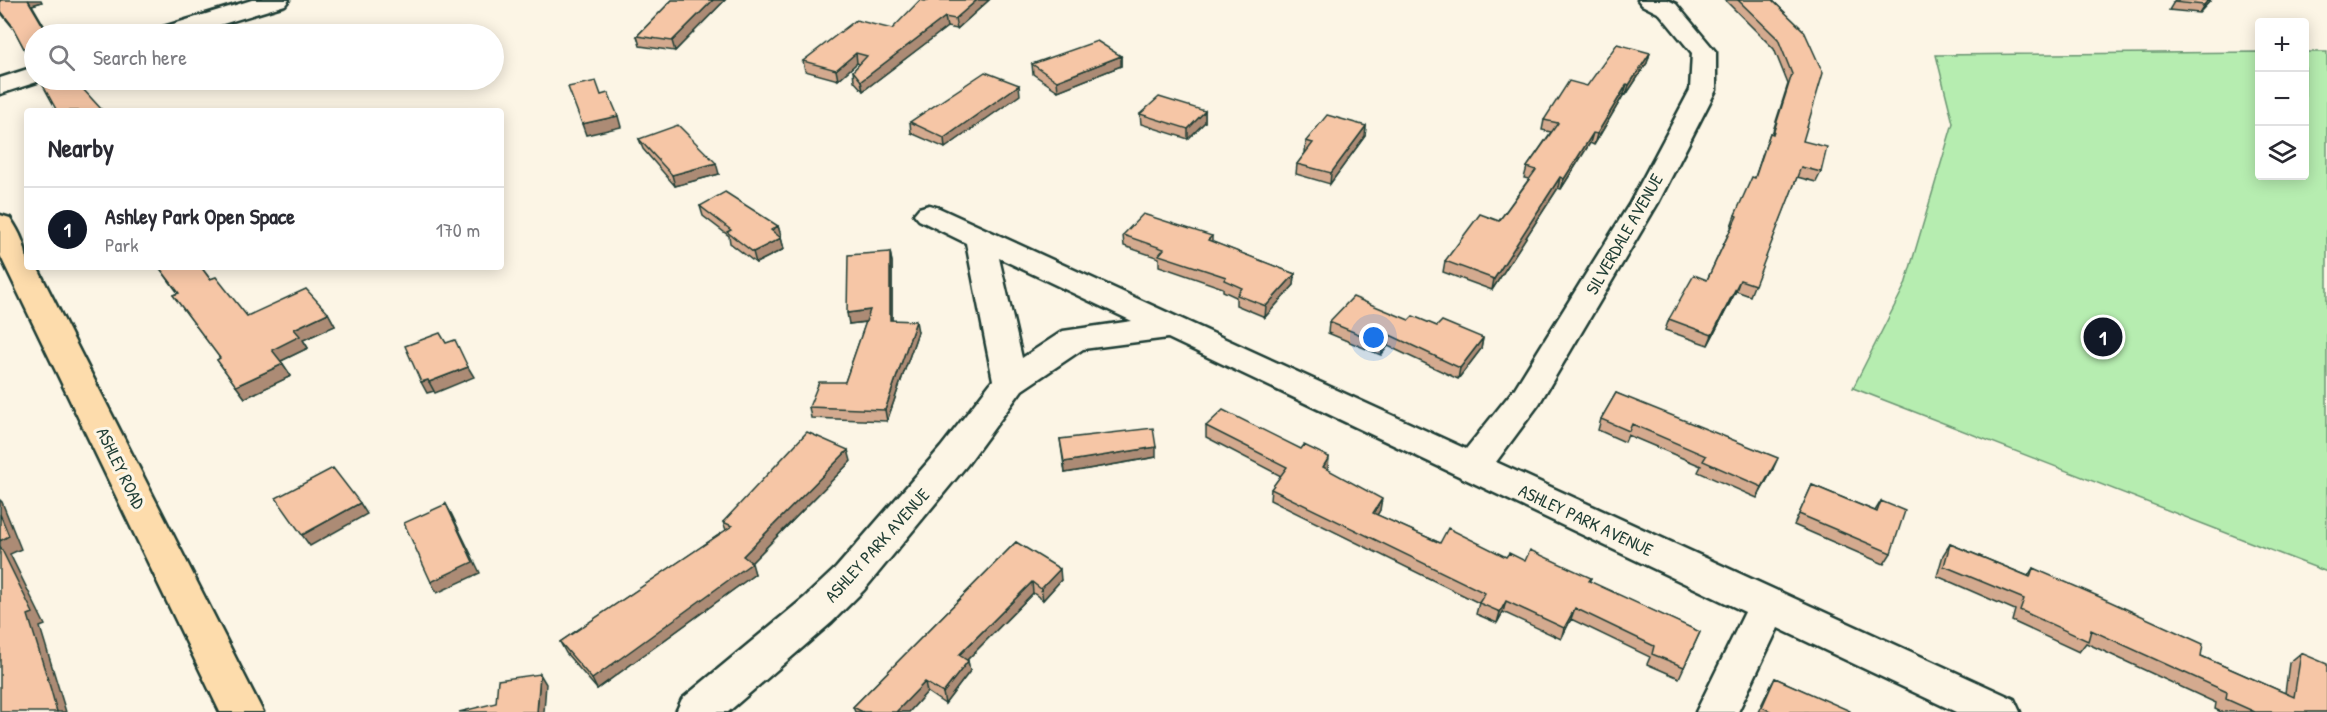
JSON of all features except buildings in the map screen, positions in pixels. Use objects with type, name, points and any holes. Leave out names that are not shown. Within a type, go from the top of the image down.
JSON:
[{"type":"main road","name":"ASHLEY ROAD","points":[[0,225],[242,712]]},
{"type":"street","points":[[199,24],[277,0]]},
{"type":"street","name":"SILVERDALE AVENUE","points":[[1472,467],[1527,396],[1644,203],[1703,90],[1704,52],[1668,9],[1650,0]]},
{"type":"street","points":[[0,86],[24,78]]},
{"type":"street","name":"ASHLEY PARK AVENUE","points":[[929,214],[1999,712]]},
{"type":"street","points":[[980,238],[1010,382]]},
{"type":"street","name":"ASHLEY PARK AVENUE","points":[[697,712],[818,610],[850,579],[954,456],[1010,382],[1075,339],[1172,327]]},
{"type":"street","points":[[1717,712],[1769,605]]},
{"type":"green space","points":[[2255,52],[2255,180],[2309,180],[2309,52],[2327,52],[2327,572],[1853,388],[1905,285],[1953,123],[1936,55]]},
{"type":"place","name":"Ashley Park Open Space","points":[[2103,337]]}]
